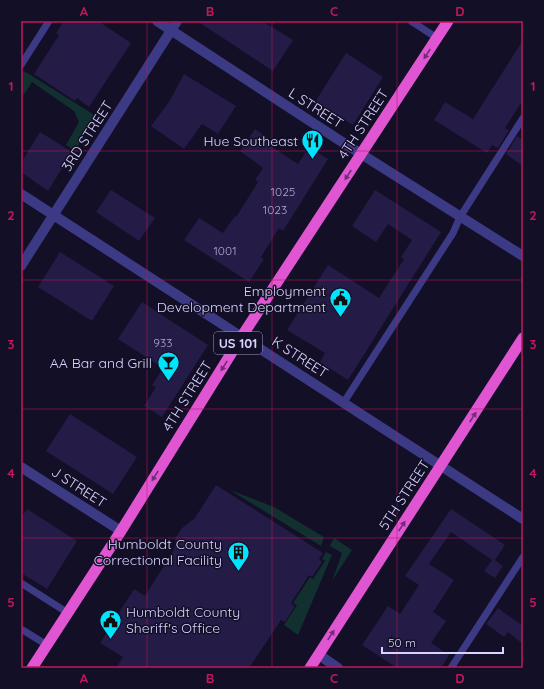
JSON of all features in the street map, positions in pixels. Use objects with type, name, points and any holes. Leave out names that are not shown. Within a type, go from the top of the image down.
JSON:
[{"type":"highway","name":"4TH STREET","points":[[32,668],[121,531],[242,336],[448,21]]},
{"type":"highway","name":"5TH STREET","points":[[310,668],[523,338]]},
{"type":"street","name":"L STREET","points":[[157,21],[523,256]]},
{"type":"street","name":"3RD STREET","points":[[21,266],[177,21]]},
{"type":"street","name":"K STREET","points":[[21,194],[442,465],[523,519]]},
{"type":"street","name":"J STREET","points":[[21,467],[121,531]]},
{"type":"street","points":[[318,655],[338,668]]},
{"type":"lane","points":[[21,65],[49,21]]},
{"type":"lane","points":[[411,21],[437,38]]},
{"type":"lane","points":[[344,402],[453,233],[460,216],[523,118]]},
{"type":"lane","points":[[451,668],[523,557]]},
{"type":"lane","points":[[21,582],[68,612]]},
{"type":"lane","points":[[21,628],[47,645]]},
{"type":"green space","points":[[24,71],[96,116],[75,151],[66,145],[79,122],[74,111],[32,82],[21,99],[21,75]]},
{"type":"green space","points":[[230,490],[274,507],[324,537],[321,546]]},
{"type":"green space","points":[[334,538],[352,550],[332,581],[342,553],[330,546]]},
{"type":"green space","points":[[326,552],[332,555],[298,635],[284,625],[297,605],[293,603],[310,577],[313,579],[325,561],[322,559]]},
{"type":"building","points":[[64,21],[98,21],[131,43],[89,107],[77,98],[75,101],[34,74],[59,35],[56,33]]},
{"type":"building","points":[[197,21],[262,21],[293,40],[273,71]]},
{"type":"building","points":[[523,40],[523,100],[505,128],[509,130],[498,148],[492,145],[487,153],[434,120],[445,102],[473,119]]},
{"type":"building","points":[[346,53],[383,77],[353,125],[315,102]]},
{"type":"building","points":[[184,74],[236,106],[218,134],[202,124],[184,149],[151,126],[169,102]]},
{"type":"building","points":[[255,129],[269,139],[266,143],[298,164],[309,147],[328,159],[283,231],[279,228],[261,257],[264,259],[249,282],[184,240],[199,218],[223,233],[235,216],[236,217],[258,182],[255,180],[263,168],[240,151]]},
{"type":"building","points":[[40,132],[72,152],[48,191],[21,172],[21,163]]},
{"type":"building","points":[[517,136],[523,140],[523,166],[506,154]]},
{"type":"building","points":[[111,190],[155,218],[139,241],[96,212]]},
{"type":"building","name":"Employment Development Department","points":[[375,190],[441,232],[348,380],[320,362],[325,353],[287,330],[328,265],[379,298],[404,259],[401,257],[412,240],[388,224],[376,242],[352,226]]},
{"type":"building","points":[[60,252],[114,286],[92,321],[38,287]]},
{"type":"building","points":[[142,302],[208,345],[162,417],[144,406],[156,387],[152,385],[163,368],[118,339]]},
{"type":"building","points":[[70,414],[137,457],[113,494],[46,451]]},
{"type":"building","name":"Humboldt County Correctional Facility","points":[[216,485],[323,553],[319,559],[322,562],[312,577],[309,575],[291,603],[295,606],[285,622],[281,620],[249,668],[116,668],[123,657],[100,643],[134,589],[145,596],[174,550],[176,537],[182,528],[195,518]]},
{"type":"building","points":[[27,509],[77,541],[47,589],[21,573],[21,518]]},
{"type":"building","points":[[451,509],[505,545],[495,560],[503,566],[495,578],[484,571],[492,560],[451,532],[429,564],[454,580],[433,612],[446,621],[431,643],[449,655],[441,668],[397,668],[362,645],[388,606],[400,614],[419,585],[405,576]]},
{"type":"building","points":[[498,608],[523,626],[523,644],[508,632],[504,637],[486,624]]},
{"type":"place","name":"Hue Southeast","points":[[313,160]]},
{"type":"place","name":"Employment Development Department","points":[[341,318]]},
{"type":"place","name":"AA Bar and Grill","points":[[168,382]]},
{"type":"place","name":"Humboldt County Correctional Facility","points":[[238,572]]},
{"type":"place","name":"Humboldt County Sheriff's Office","points":[[110,640]]}]
